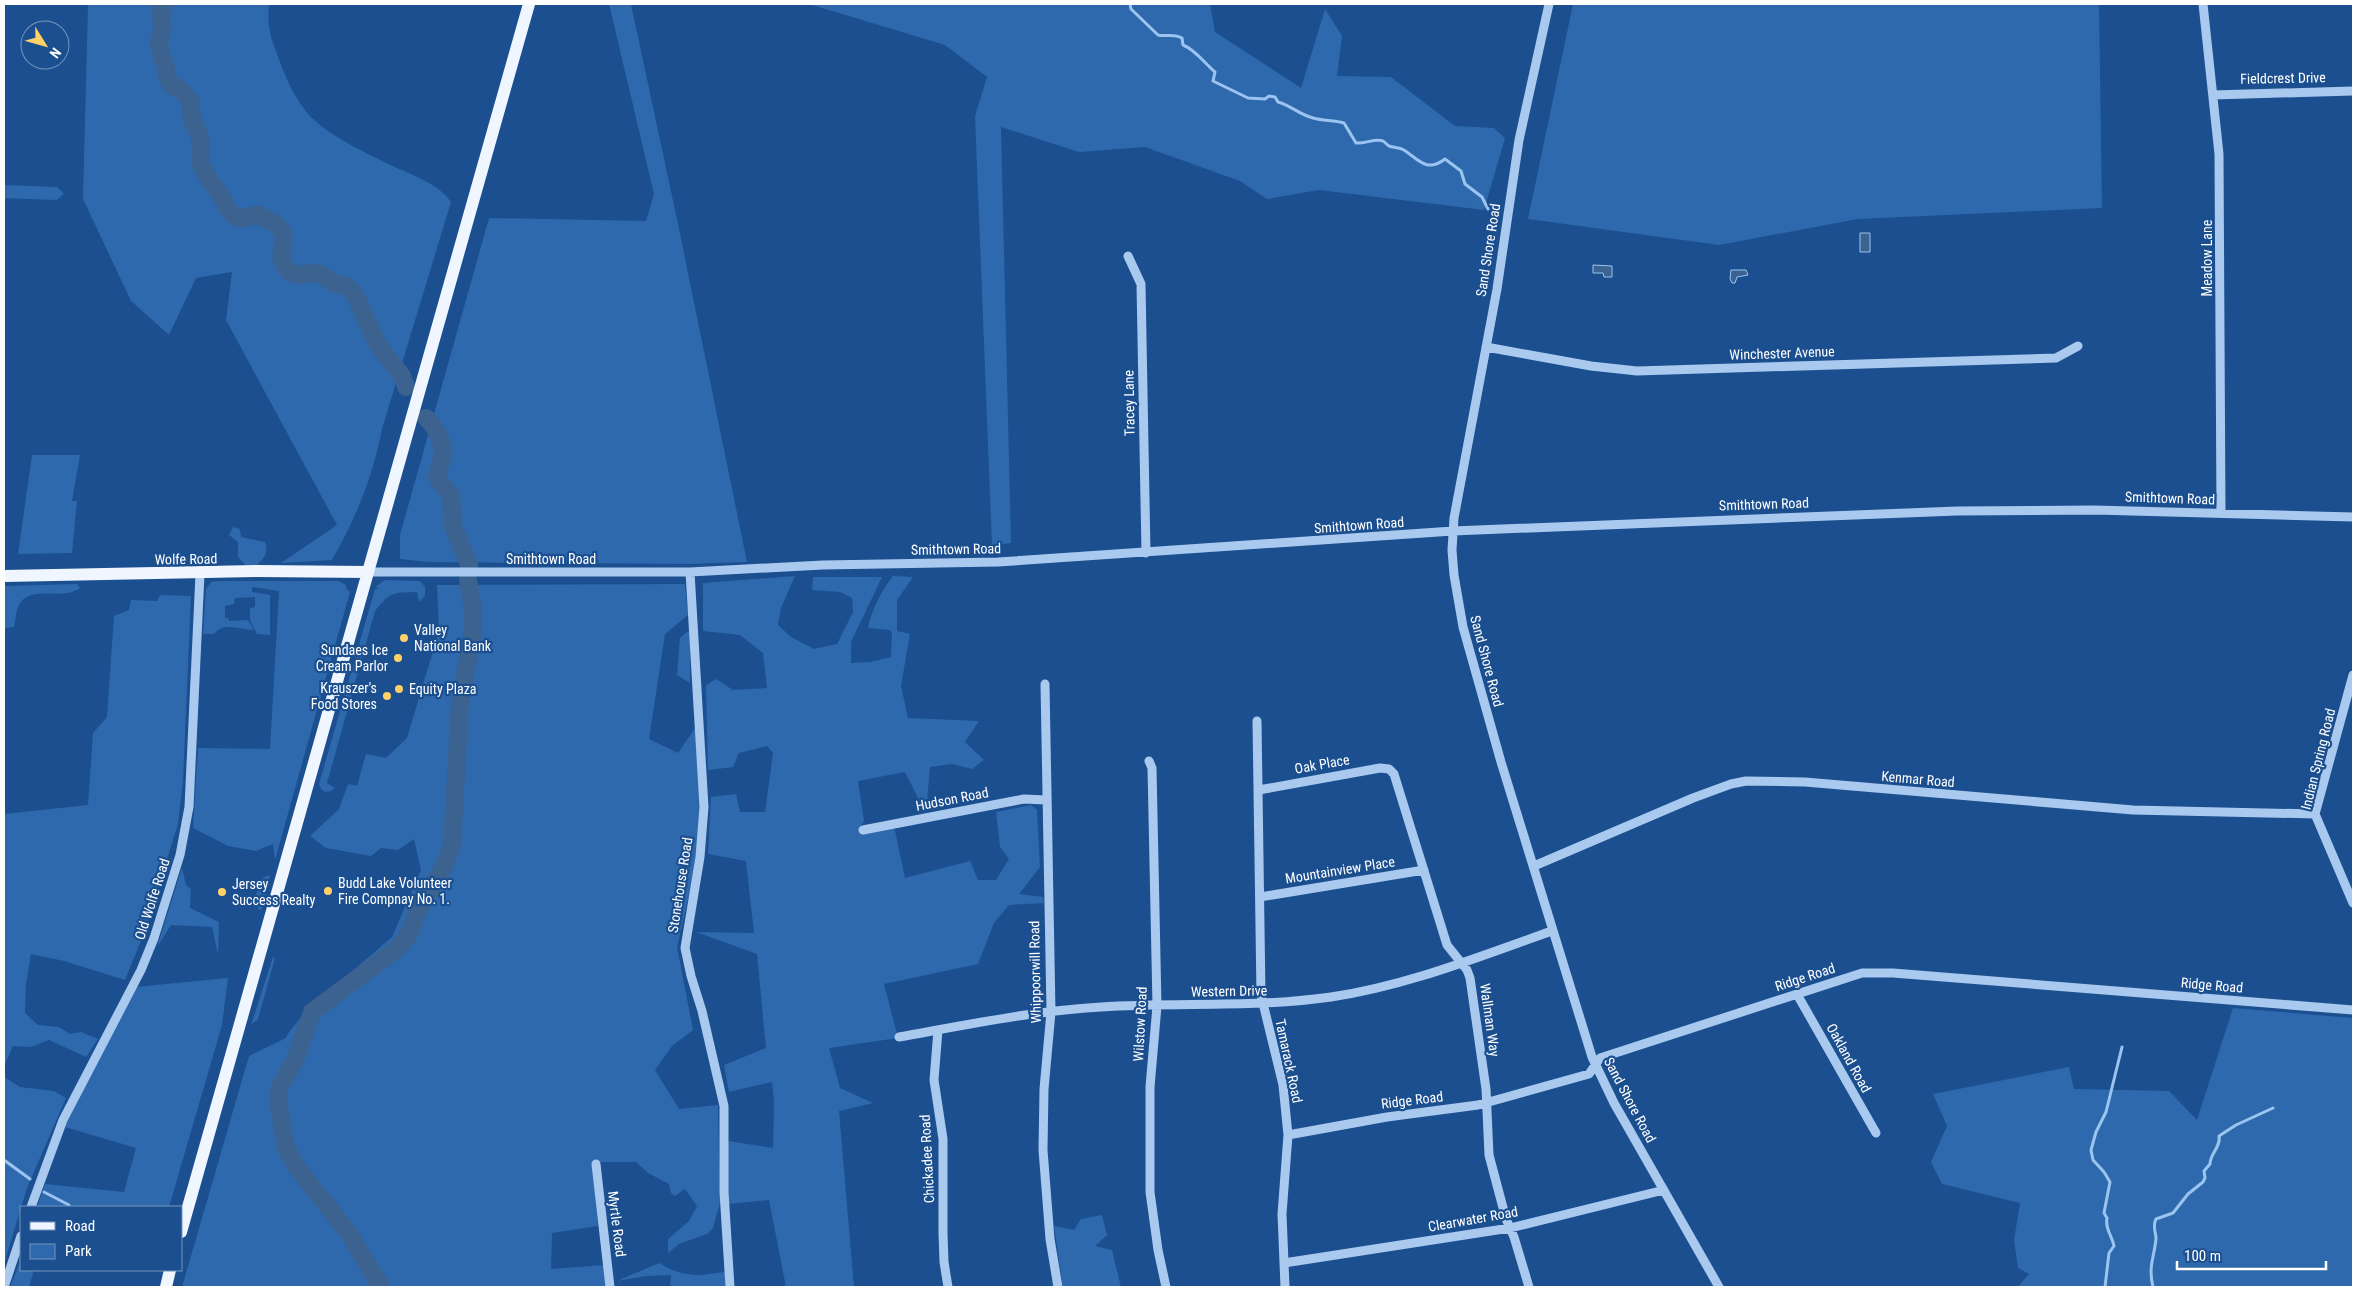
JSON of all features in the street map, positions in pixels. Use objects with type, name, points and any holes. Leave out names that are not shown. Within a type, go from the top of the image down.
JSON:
[{"type":"main road","points":[[182,1228],[529,4]]},
{"type":"main road","name":"Wolfe Road","points":[[4,576],[200,574],[335,570],[368,572]]},
{"type":"main road","points":[[166,1287],[170,1271]]},
{"type":"street","name":"Sand Shore Road","points":[[1549,4],[1519,140],[1486,347],[1453,531],[1454,575],[1463,627],[1501,762],[1595,1065],[1715,1286]]},
{"type":"street","name":"Meadow Lane","points":[[2203,4],[2220,169],[2221,513]]},
{"type":"street","name":"Fieldcrest Drive","points":[[2213,95],[2353,91]]},
{"type":"street","name":"Tracey Lane","points":[[1128,256],[1141,284],[1146,553]]},
{"type":"street","name":"Winchester Avenue","points":[[1486,347],[1591,366],[1637,371],[2056,358],[2078,346]]},
{"type":"street","name":"Smithtown Road","points":[[368,572],[690,572],[824,565],[998,562],[1453,531],[1957,511],[2094,510],[2353,517]]},
{"type":"street","name":"Stonehouse Road","points":[[690,572],[704,807],[700,864],[684,948],[702,1011],[724,1106],[724,1192],[730,1287]]},
{"type":"street","name":"Old Wolfe Road","points":[[31,1206],[63,1120],[141,970],[157,930],[180,855],[189,807],[200,574]]},
{"type":"street","name":"Indian Spring Road","points":[[2353,675],[2315,814],[2353,903]]},
{"type":"street","name":"Whippoorwill Road","points":[[1045,684],[1051,1012],[1044,1089],[1042,1150],[1047,1212],[1058,1287]]},
{"type":"street","name":"Tamarack Road","points":[[1257,721],[1262,1004],[1283,1085],[1288,1135],[1282,1214],[1285,1287]]},
{"type":"street","name":"Wilstow Road","points":[[1149,761],[1152,778],[1157,1006],[1150,1086],[1150,1192],[1158,1250],[1166,1287]]},
{"type":"street","name":"Oak Place","points":[[1259,790],[1380,768],[1389,769]]},
{"type":"street","name":"Wallman Way","points":[[1389,769],[1394,774],[1447,945],[1468,970],[1487,1102],[1489,1155],[1497,1192],[1529,1287]]},
{"type":"street","name":"Kenmar Road","points":[[1534,866],[1693,798],[1731,784],[1746,781],[1805,782],[2132,810],[2315,814]]},
{"type":"street","name":"Hudson Road","points":[[863,830],[1024,799],[1046,800]]},
{"type":"street","name":"Mountainview Place","points":[[1260,897],[1424,870]]},
{"type":"street","name":"Western Drive","points":[[899,1038],[1051,1012],[1103,1007],[1262,1004],[1333,996],[1375,988],[1461,963],[1552,931]]},
{"type":"street","name":"Ridge Road","points":[[1288,1135],[1387,1116],[1468,1107],[1589,1074],[1600,1058],[1764,1004],[1798,996],[1862,973],[1893,973],[2353,1010]]},
{"type":"street","name":"Oakland Road","points":[[1798,996],[1876,1133]]},
{"type":"street","name":"Chickadee Road","points":[[938,1030],[934,1080],[943,1139],[943,1234],[944,1262],[948,1287]]},
{"type":"street","name":"Myrtle Road","points":[[596,1164],[610,1287]]},
{"type":"street","name":"Clearwater Road","points":[[1284,1263],[1510,1228],[1664,1190]]},
{"type":"street","points":[[4,1287],[20,1239]]},
{"type":"green space","points":[[88,4],[269,4],[268,20],[273,44],[291,89],[309,115],[328,131],[351,145],[434,186],[451,202],[382,429],[369,480],[349,529],[332,560],[281,563],[337,525],[226,320],[232,272],[196,278],[169,335],[131,301],[83,199]]},
{"type":"green space","points":[[609,4],[631,4],[747,562],[688,564],[429,562],[400,559],[400,535],[489,218],[646,221],[654,194]]},
{"type":"green space","points":[[809,4],[1210,4],[1215,32],[1301,88],[1325,9],[1342,36],[1337,76],[1391,77],[1455,126],[1494,128],[1505,138],[1484,210],[1319,190],[1267,199],[1240,181],[1145,147],[1079,152],[1001,127],[1011,543],[992,545],[975,116],[987,77],[945,45]]},
{"type":"green space","points":[[1573,4],[2099,4],[2102,208],[1858,219],[1719,245],[1528,219]]},
{"type":"green space","points":[[4,185],[57,187],[64,194],[56,200],[4,198]]},
{"type":"green space","points":[[32,455],[80,455],[72,501],[77,501],[72,553],[18,554]]},
{"type":"green space","points":[[233,527],[240,529],[241,537],[265,542],[265,555],[257,565],[245,565],[238,557],[238,542],[229,535]]},
{"type":"green space","points":[[795,576],[781,608],[778,625],[791,637],[814,649],[837,644],[853,612],[852,598],[840,592],[812,590],[813,577],[882,577],[851,642],[851,663],[870,662],[891,657],[892,633],[890,630],[868,628],[869,621],[878,600],[893,576],[913,577],[897,600],[897,631],[910,634],[901,686],[908,718],[979,721],[965,742],[984,760],[972,769],[952,764],[930,767],[926,814],[905,772],[858,781],[864,821],[860,827],[894,826],[905,878],[970,861],[978,880],[996,880],[1009,859],[1000,847],[996,812],[1031,805],[1037,810],[1040,867],[1019,894],[1043,897],[1044,903],[1009,905],[994,923],[978,964],[884,984],[898,1038],[829,1048],[840,1088],[873,1103],[839,1111],[854,1287],[786,1287],[769,1200],[728,1204],[728,1141],[773,1148],[774,1101],[772,1082],[729,1092],[724,1065],[766,1048],[757,954],[696,932],[754,933],[746,861],[708,854],[711,797],[736,794],[740,812],[765,812],[773,753],[767,746],[739,753],[733,767],[708,770],[706,685],[716,679],[733,690],[767,688],[763,653],[740,635],[703,631],[703,583]]},
{"type":"green space","points":[[385,580],[420,581],[425,587],[425,596],[419,602],[417,592],[393,594],[375,611],[327,783],[335,788],[325,792],[319,784],[375,589],[378,589],[376,586]]},
{"type":"green space","points":[[338,581],[346,585],[350,592],[275,860],[273,844],[256,851],[228,846],[193,828],[198,748],[270,749],[279,591],[252,587],[252,592],[270,595],[270,635],[257,634],[250,620],[250,608],[255,607],[255,597],[235,598],[234,604],[225,606],[225,618],[228,618],[229,621],[248,620],[254,630],[227,627],[218,630],[214,634],[203,634],[206,589],[211,582]]},
{"type":"green space","points":[[77,584],[80,588],[73,592],[32,595],[26,598],[19,605],[14,627],[4,628],[4,586]]},
{"type":"green space","points":[[685,584],[688,615],[665,634],[649,739],[678,753],[695,728],[702,812],[694,874],[677,947],[693,1030],[672,1046],[655,1070],[679,1109],[718,1105],[720,1203],[713,1228],[707,1234],[679,1244],[668,1253],[668,1239],[689,1221],[697,1206],[685,1189],[675,1196],[671,1193],[669,1184],[648,1173],[636,1162],[594,1162],[598,1226],[552,1233],[551,1269],[605,1265],[608,1287],[182,1287],[249,1056],[286,1038],[308,1009],[392,937],[421,870],[414,839],[398,850],[381,848],[371,856],[326,848],[310,836],[339,809],[348,784],[357,786],[366,754],[386,758],[407,738],[439,631],[437,585]]},
{"type":"green space","points":[[160,595],[191,596],[183,781],[178,824],[143,936],[125,980],[64,961],[31,954],[26,984],[25,1013],[38,1025],[59,1027],[70,1034],[81,1032],[98,1039],[86,1057],[49,1040],[31,1047],[13,1046],[4,1066],[4,814],[88,805],[93,733],[107,717],[114,616],[129,610],[131,600],[157,601]]},
{"type":"green space","points":[[688,631],[690,632],[690,683],[677,675],[680,638]]},
{"type":"green space","points":[[182,868],[186,885],[191,889],[190,908],[219,922],[218,954],[212,927],[171,925],[157,947]]},
{"type":"green space","points":[[270,875],[262,909],[259,910],[254,900],[262,878]]},
{"type":"green space","points":[[273,957],[275,958],[258,1019],[251,1025]]},
{"type":"green space","points":[[228,978],[222,1025],[169,1206],[37,1206],[45,1184],[124,1192],[136,1148],[65,1127],[135,987]]},
{"type":"green space","points":[[2233,1008],[2353,1018],[2353,1287],[2018,1287],[2029,1274],[2018,1268],[2014,1240],[2020,1203],[1942,1184],[1931,1162],[1947,1126],[1933,1094],[2069,1067],[2074,1089],[2169,1091],[2197,1120]]},
{"type":"green space","points":[[4,1077],[20,1087],[54,1091],[66,1098],[20,1206],[4,1264]]},
{"type":"green space","points":[[1102,1215],[1107,1235],[1095,1246],[1112,1250],[1121,1287],[1063,1287],[1054,1226],[1074,1230],[1081,1219]]},
{"type":"green space","points":[[20,1262],[20,1271],[34,1271],[29,1287],[10,1287]]},
{"type":"green space","points":[[659,1263],[690,1275],[725,1272],[725,1287],[670,1287],[671,1275],[646,1276],[617,1281]]},
{"type":"shaded area","points":[[1860,233],[1870,233],[1870,252],[1860,252]]},
{"type":"shaded area","points":[[1593,265],[1612,266],[1612,277],[1604,277],[1603,273],[1593,273]]},
{"type":"shaded area","points":[[1731,270],[1746,270],[1748,275],[1737,277],[1735,283],[1732,283],[1730,279]]},
{"type":"waterway","points":[[165,4],[161,9],[162,30],[159,42],[161,55],[166,67],[166,75],[171,85],[182,91],[190,101],[192,119],[200,137],[201,165],[210,181],[234,216],[240,218],[259,215],[276,224],[282,231],[284,239],[281,257],[284,266],[290,272],[298,275],[320,274],[333,283],[346,286],[354,293],[378,345],[402,376],[406,387]]},
{"type":"waterway","points":[[1130,4],[1131,9],[1158,35],[1182,38],[1183,45],[1196,53],[1215,72],[1213,81],[1248,98],[1265,99],[1269,96],[1275,97],[1278,102],[1308,117],[1344,123],[1356,143],[1383,141],[1389,146],[1404,150],[1423,164],[1428,165],[1439,163],[1445,159],[1461,171],[1465,184],[1482,197],[1488,209]]},
{"type":"waterway","points":[[426,418],[435,429],[442,444],[443,453],[437,477],[451,496],[453,526],[469,565]]},
{"type":"waterway","points":[[381,1287],[350,1235],[295,1165],[285,1145],[279,1106],[279,1089],[295,1060],[312,1012],[398,948],[409,934],[417,913],[445,864],[452,845],[460,704],[473,631],[473,608],[468,580]]},
{"type":"waterway","points":[[2105,1287],[2109,1253],[2114,1246],[2104,1213],[2110,1182],[2093,1160],[2091,1150],[2096,1132],[2106,1112],[2122,1047]]},
{"type":"waterway","points":[[2153,1287],[2151,1268],[2156,1239],[2154,1227],[2156,1219],[2173,1213],[2188,1194],[2203,1182],[2205,1178],[2204,1171],[2210,1164],[2219,1136],[2236,1125],[2273,1108]]},
{"type":"waterway","points":[[4,1160],[30,1179]]},
{"type":"waterway","points":[[44,1192],[69,1205]]},
{"type":"place","name":"Valley National Bank","points":[[404,638]]},
{"type":"place","name":"Sundaes Ice Cream Parlor","points":[[398,658]]},
{"type":"place","name":"Equity Plaza","points":[[399,689]]},
{"type":"place","name":"Krauszer's Food Stores","points":[[387,696]]},
{"type":"place","name":"Budd Lake Volunteer Fire Compnay No. 1.","points":[[328,891]]},
{"type":"place","name":"Jersey Success Realty","points":[[222,892]]}]
